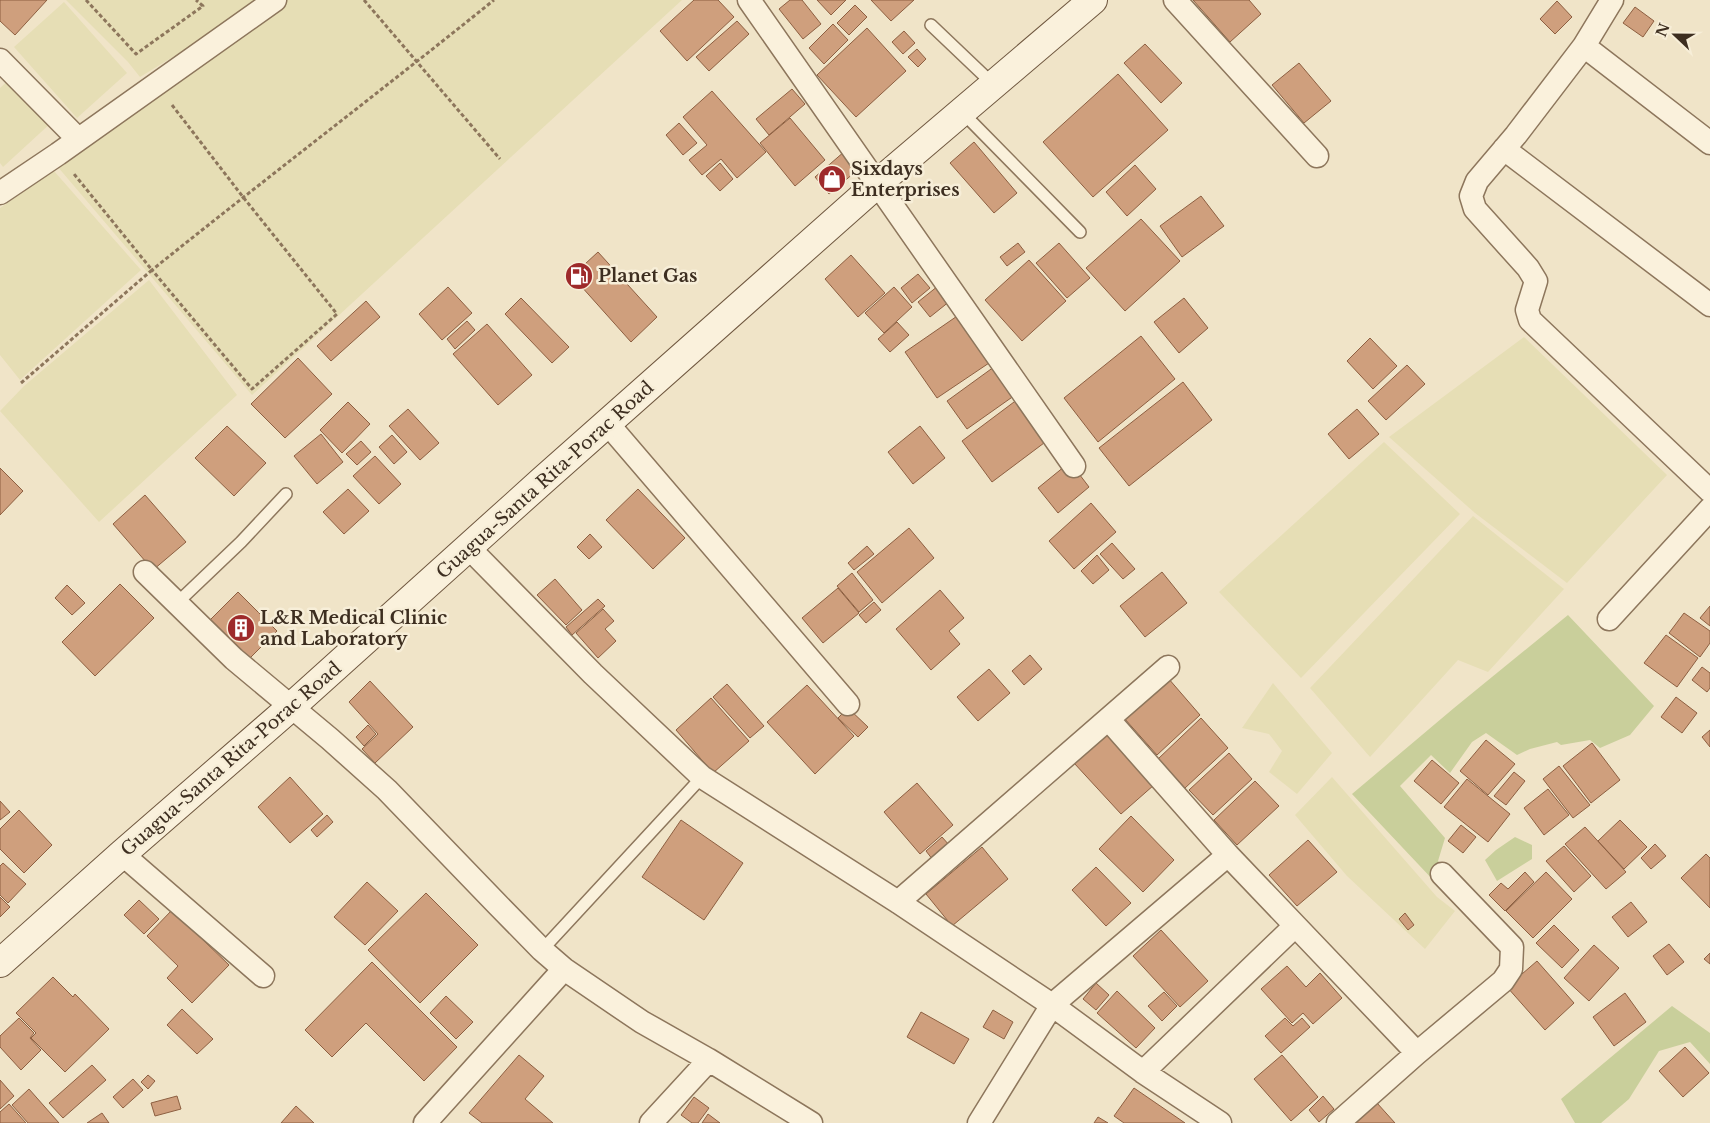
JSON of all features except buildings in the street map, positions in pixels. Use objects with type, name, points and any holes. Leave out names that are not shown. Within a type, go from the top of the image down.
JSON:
[{"type":"main road","name":"Guagua-Santa Rita-Porac Road","points":[[0,963],[122,854],[292,707],[542,480],[608,424],[878,183],[1093,0]]},
{"type":"street","points":[[3,186],[58,154],[275,0]]},
{"type":"street","points":[[749,0],[1074,466]]},
{"type":"street","points":[[1175,0],[1317,156]]},
{"type":"street","points":[[1612,0],[1584,46],[1477,181],[1471,196],[1475,209],[1528,268],[1536,281],[1527,310],[1530,320],[1710,491]]},
{"type":"street","points":[[1584,46],[1710,143]]},
{"type":"street","points":[[0,60],[78,139]]},
{"type":"street","points":[[1504,149],[1710,305]]},
{"type":"street","points":[[608,424],[848,704]]},
{"type":"street","points":[[1609,619],[1710,509]]},
{"type":"street","points":[[469,548],[593,674],[702,777],[898,902],[1052,1005],[1144,1072],[1220,1123]]},
{"type":"street","points":[[145,572],[234,659],[330,739],[387,790],[542,950],[564,969],[642,1022],[709,1060],[811,1123]]},
{"type":"street","points":[[898,902],[1168,667]]},
{"type":"street","points":[[1109,720],[1228,854],[1417,1053]]},
{"type":"street","points":[[122,854],[263,976]]},
{"type":"street","points":[[980,1123],[1052,1005],[1228,854]]},
{"type":"street","points":[[1338,1123],[1417,1053],[1503,981],[1511,968],[1512,947],[1442,874]]},
{"type":"street","points":[[1144,1072],[1295,926]]},
{"type":"street","points":[[425,1123],[564,969]]},
{"type":"street","points":[[652,1123],[709,1060]]},
{"type":"lane","points":[[931,25],[994,85]]},
{"type":"lane","points":[[962,112],[1080,232]]},
{"type":"lane","points":[[177,603],[241,542],[286,494]]},
{"type":"lane","points":[[542,950],[702,777]]},
{"type":"path","points":[[86,0],[136,54],[203,6],[196,0]]},
{"type":"path","points":[[364,0],[500,159]]},
{"type":"path","points":[[21,383],[152,270],[494,0]]},
{"type":"path","points":[[58,154],[252,389],[338,314],[243,197],[156,84]]},
{"type":"shaded area","points":[[66,0],[266,0],[140,77],[128,62]]},
{"type":"shaded area","points":[[285,0],[682,0],[252,395],[57,166]]},
{"type":"shaded area","points":[[64,2],[127,73],[77,118],[14,47]]},
{"type":"shaded area","points":[[11,78],[52,122],[3,167],[0,163],[0,88]]},
{"type":"shaded area","points":[[54,171],[141,270],[20,380],[0,355],[0,208]]},
{"type":"shaded area","points":[[149,280],[237,395],[99,522],[0,411],[24,386]]},
{"type":"shaded area","points":[[1524,337],[1667,475],[1567,583],[1475,513],[1389,437]]},
{"type":"shaded area","points":[[1384,442],[1460,514],[1301,678],[1219,592]]},
{"type":"shaded area","points":[[1473,516],[1564,589],[1488,672],[1458,660],[1370,757],[1310,688]]},
{"type":"shaded area","points":[[1273,683],[1332,753],[1297,794],[1269,772],[1282,751],[1269,734],[1242,728]]},
{"type":"shaded area","points":[[1332,777],[1437,897],[1455,911],[1425,949],[1347,876],[1295,815]]},
{"type":"green space","points":[[1568,615],[1654,706],[1630,735],[1600,748],[1590,740],[1561,745],[1557,742],[1530,749],[1517,755],[1486,733],[1472,742],[1450,773],[1431,755],[1400,786],[1445,838],[1438,861],[1445,867],[1435,882],[1352,794]]},
{"type":"green space","points":[[1515,837],[1532,845],[1532,859],[1497,881],[1485,860]]},
{"type":"green space","points":[[1672,1006],[1710,1033],[1710,1064],[1690,1042],[1659,1051],[1629,1099],[1601,1123],[1575,1123],[1561,1099]]},
{"type":"place","name":"Sixdays Enterprises","points":[[832,179]]},
{"type":"place","name":"Planet Gas","points":[[579,276]]},
{"type":"place","name":"L&R Medical Clinic and Laboratory","points":[[241,628]]}]
